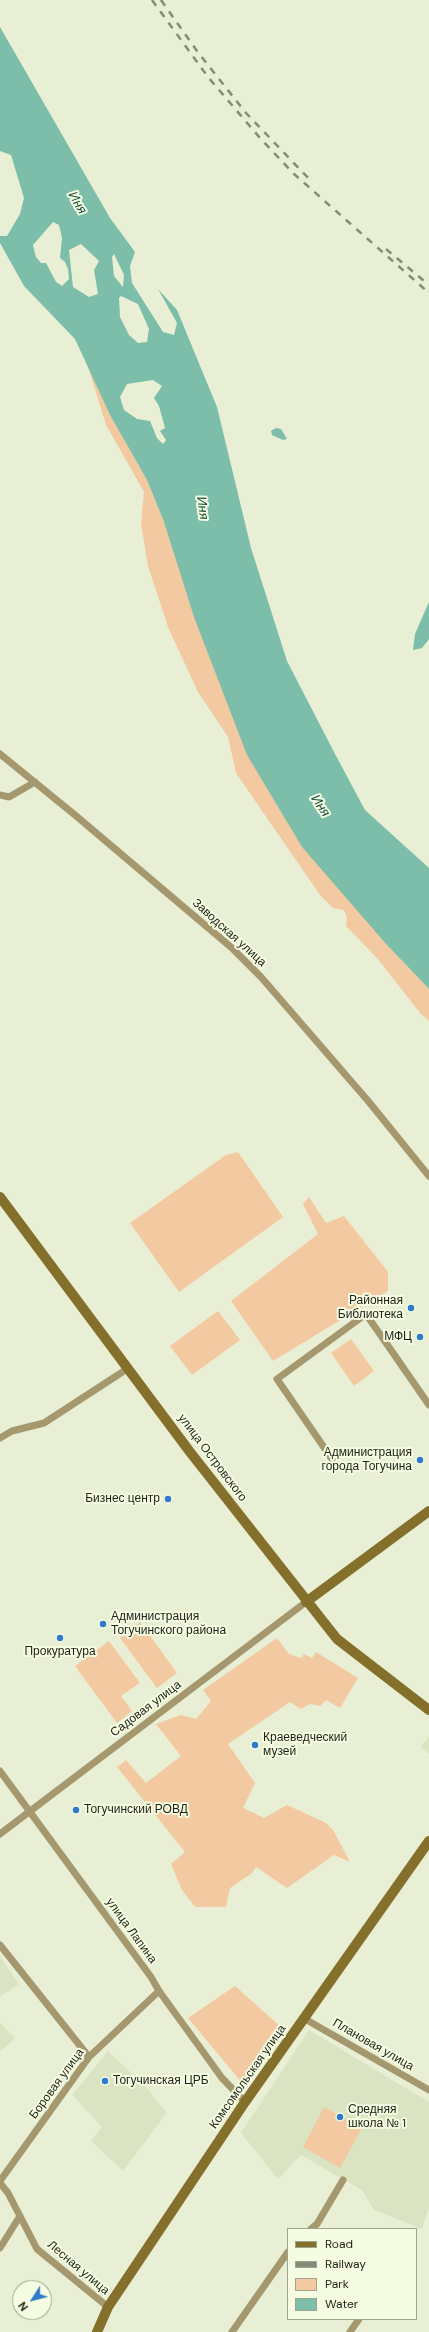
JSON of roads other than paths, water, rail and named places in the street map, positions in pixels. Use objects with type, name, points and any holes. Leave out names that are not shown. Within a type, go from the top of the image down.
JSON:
[{"type":"street","name":"Заводская улица","points":[[0,754],[232,948],[261,977],[401,1140],[429,1176]]},
{"type":"street","points":[[0,795],[9,797],[35,782]]},
{"type":"street","name":"улица Островского","points":[[0,1197],[127,1369],[306,1602],[337,1640],[429,1710]]},
{"type":"street","points":[[332,1459],[277,1380],[366,1314],[429,1405]]},
{"type":"street","points":[[0,1438],[12,1430],[44,1423],[127,1369]]},
{"type":"street","points":[[306,1602],[429,1511]]},
{"type":"street","name":"Садовая улица","points":[[0,1834],[306,1602]]},
{"type":"street","name":"улица Лапина","points":[[0,1772],[151,1977],[159,1991],[222,2078],[245,2102]]},
{"type":"street","name":"Комсомольская улица","points":[[97,2332],[108,2307],[245,2102],[305,2019],[429,1841]]},
{"type":"street","points":[[0,1945],[89,2057]]},
{"type":"street","name":"Боровая улица","points":[[0,2182],[89,2057],[159,1991]]},
{"type":"street","name":"Плановая улица","points":[[305,2019],[429,2090]]},
{"type":"street","points":[[312,2228],[317,2224],[344,2180]]},
{"type":"street","name":"Лесная улица","points":[[0,2182],[8,2193],[38,2249],[108,2307]]},
{"type":"street","points":[[0,2248],[20,2216]]},
{"type":"street","points":[[232,2332],[287,2253]]},
{"type":"street","points":[[350,2332],[358,2320]]},
{"type":"water","name":"Иня","points":[[0,27],[110,218],[135,252],[130,266],[132,283],[163,332],[174,335],[177,323],[158,289],[177,310],[217,407],[251,548],[287,661],[365,810],[429,868],[429,989],[387,945],[302,847],[247,755],[194,617],[164,522],[147,480],[110,415],[75,339],[24,286],[0,243],[0,236],[7,236],[20,214],[24,198],[11,155],[0,151]],"holes":[[[53,222],[59,225],[62,238],[60,258],[65,262],[68,269],[69,279],[62,286],[56,282],[46,263],[41,263],[36,257],[33,245]],[[81,244],[99,261],[94,270],[98,294],[89,297],[73,287],[69,250]],[[114,254],[124,275],[123,287],[114,276],[112,257]],[[121,296],[138,304],[149,329],[147,342],[138,343],[129,335],[120,317],[119,298]],[[153,380],[162,386],[154,398],[159,406],[165,428],[160,431],[166,440],[163,444],[157,438],[150,421],[137,419],[124,410],[120,397],[127,384]]]},
{"type":"water","points":[[276,428],[281,429],[287,439],[283,440],[272,435],[271,431]]},
{"type":"water","points":[[429,602],[429,639],[422,648],[413,650],[415,634]]},
{"type":"railway","points":[[152,0],[208,77],[260,138],[294,174],[429,293]]},
{"type":"railway","points":[[161,0],[197,51],[246,113],[312,182]]},
{"type":"railway","points":[[386,249],[429,285]]},
{"type":"place","name":"Районная Библиотека","points":[[411,1308]]},
{"type":"place","name":"МФЦ","points":[[420,1337]]},
{"type":"place","name":"Администрация города Тогучина","points":[[420,1460]]},
{"type":"place","name":"Бизнес центр","points":[[168,1499]]},
{"type":"place","name":"Администрация Тогучинского района","points":[[103,1624]]},
{"type":"place","name":"Прокуратура","points":[[60,1638]]},
{"type":"place","name":"Краеведческий музей","points":[[255,1745]]},
{"type":"place","name":"Тогучинский РОВД","points":[[76,1810]]},
{"type":"place","name":"Тогучинская ЦРБ","points":[[105,2081]]},
{"type":"place","name":"Средняя школа № 1","points":[[340,2117]]}]
